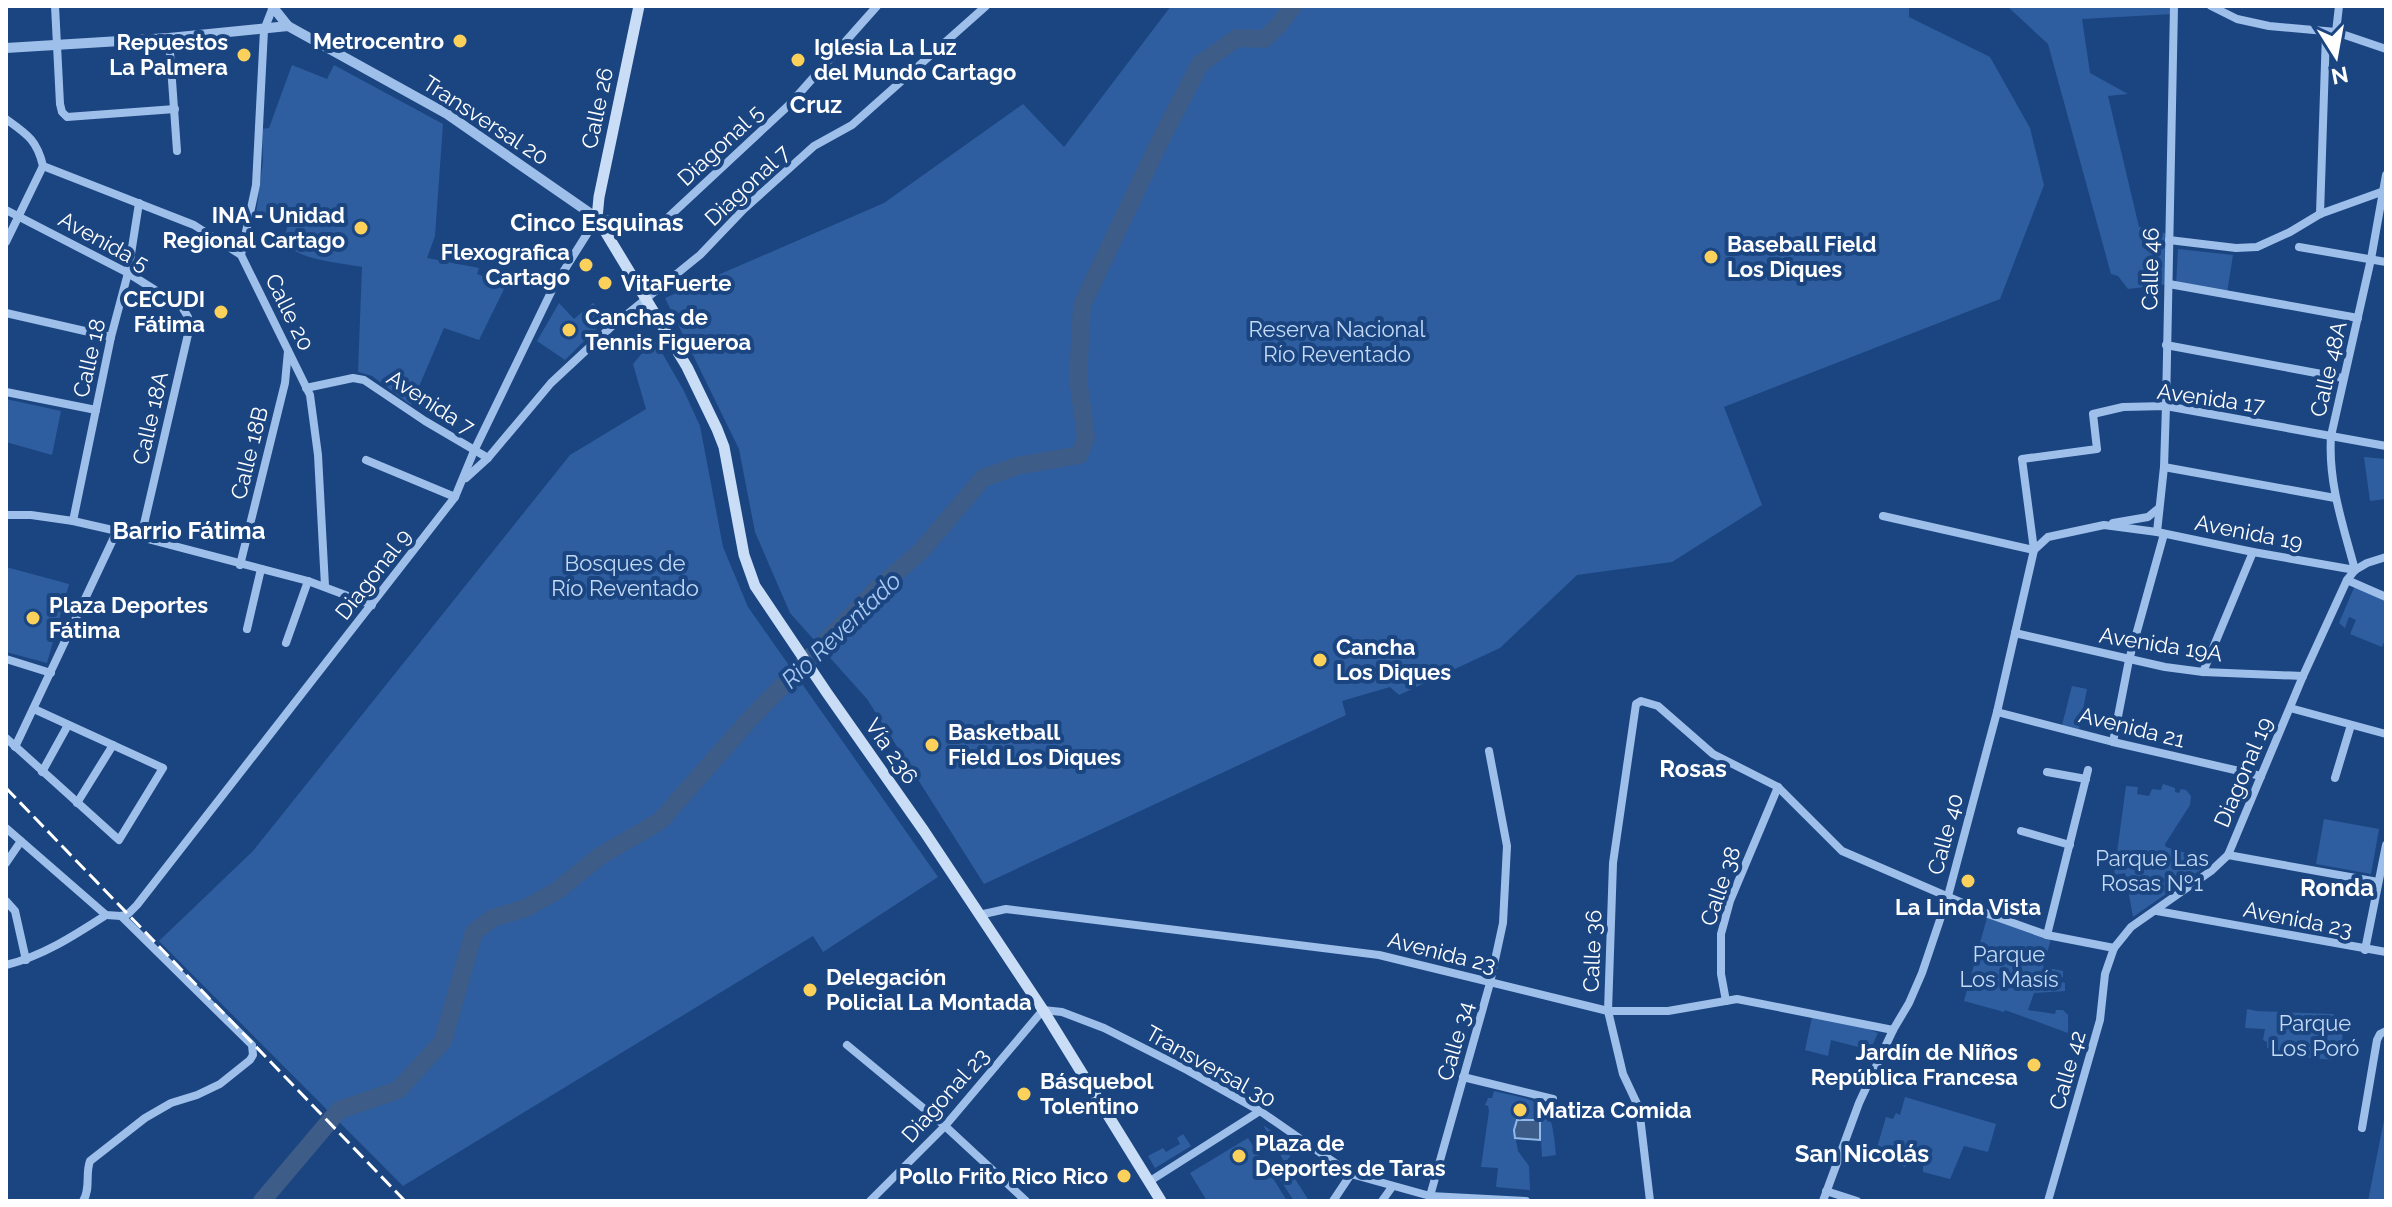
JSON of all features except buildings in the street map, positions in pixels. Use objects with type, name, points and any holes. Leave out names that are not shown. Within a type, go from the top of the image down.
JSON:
[{"type":"main road","name":"Calle 26","points":[[597,218],[639,6]]},
{"type":"main road","name":"Transversal 20","points":[[597,218],[645,300]]},
{"type":"main road","name":"Vía 236","points":[[645,300],[687,367],[724,447],[744,555],[755,586],[1043,1010],[1161,1201]]},
{"type":"street","points":[[55,6],[60,104],[67,117],[175,109]]},
{"type":"street","name":"Transversal 20","points":[[273,6],[288,26],[447,114],[597,218]]},
{"type":"street","name":"Calle 20","points":[[273,6],[264,30],[256,185],[241,255],[310,395],[316,426],[325,586]]},
{"type":"street","name":"Diagonal 5","points":[[597,218],[660,225],[789,105],[877,6]]},
{"type":"street","name":"Diagonal 7","points":[[463,481],[488,458],[551,383],[610,328],[700,255],[744,209],[814,146],[852,125],[986,6]]},
{"type":"street","name":"Calle 46","points":[[2113,742],[2129,660],[2161,533],[2174,6]]},
{"type":"street","points":[[2211,6],[2237,19],[2269,26],[2336,32],[2386,49]]},
{"type":"street","points":[[2336,32],[2339,6]]},
{"type":"street","points":[[6,48],[169,38],[288,26]]},
{"type":"street","points":[[2320,214],[2326,33]]},
{"type":"street","points":[[169,38],[177,151]]},
{"type":"street","points":[[6,119],[32,138],[43,166],[6,242]]},
{"type":"street","points":[[43,166],[194,225],[241,255]]},
{"type":"street","name":"Calle 48A","points":[[2355,570],[2331,477],[2331,436],[2371,259],[2386,175]]},
{"type":"street","points":[[2169,240],[2236,248],[2257,247],[2320,214],[2384,191]]},
{"type":"street","name":"Calle 18","points":[[73,521],[111,337],[128,273],[139,203]]},
{"type":"street","name":"Avenida 5","points":[[6,210],[128,273],[182,307]]},
{"type":"street","name":"Diagonal 9","points":[[121,916],[137,905],[455,497],[553,288],[597,218]]},
{"type":"street","points":[[2299,247],[2386,262]]},
{"type":"street","points":[[2169,284],[2358,318]]},
{"type":"street","name":"Calle 18A","points":[[141,537],[189,330],[188,317],[182,307]]},
{"type":"street","points":[[6,313],[111,337]]},
{"type":"street","points":[[2166,345],[2343,378]]},
{"type":"street","name":"Calle 18B","points":[[240,565],[285,383],[289,348]]},
{"type":"street","name":"Avenida 7","points":[[306,388],[353,378],[364,380],[488,458]]},
{"type":"street","points":[[6,392],[96,410]]},
{"type":"street","name":"Avenida 17","points":[[2022,459],[2097,449],[2093,414],[2123,407],[2166,406],[2386,446]]},
{"type":"street","name":"Calle 40","points":[[1823,1201],[1859,1103],[1913,993],[1948,896],[1997,712],[2034,550],[2022,459]]},
{"type":"street","points":[[366,460],[455,497]]},
{"type":"street","points":[[2164,467],[2335,498]]},
{"type":"street","name":"Avenida 19","points":[[2034,550],[2048,537],[2148,517],[2160,506]]},
{"type":"street","points":[[6,515],[73,521],[117,531],[308,581],[372,605]]},
{"type":"street","points":[[1883,516],[2034,550]]},
{"type":"street","name":"Avenida 19","points":[[2104,525],[2355,570]]},
{"type":"street","points":[[15,747],[117,531]]},
{"type":"street","points":[[2203,672],[2253,552]]},
{"type":"street","points":[[2355,570],[2386,557]]},
{"type":"street","points":[[247,629],[261,569]]},
{"type":"street","name":"Diagonal 19","points":[[2114,948],[2131,927],[2211,871],[2228,855],[2303,676],[2347,580],[2355,570]]},
{"type":"street","points":[[2347,580],[2386,597]]},
{"type":"street","points":[[286,643],[308,581]]},
{"type":"street","name":"Avenida 19A","points":[[2015,633],[2129,660],[2203,672],[2303,676]]},
{"type":"street","points":[[6,659],[51,673]]},
{"type":"street","name":"Calle 36","points":[[1650,1201],[1639,1108],[1623,1074],[1608,1011],[1613,863],[1636,704],[1645,700],[1658,706],[1713,754],[1778,787]]},
{"type":"street","points":[[2290,708],[2386,734]]},
{"type":"street","points":[[6,738],[119,840],[163,768],[34,709]]},
{"type":"street","name":"Avenida 21","points":[[1997,712],[2261,776]]},
{"type":"street","points":[[42,772],[68,725]]},
{"type":"street","points":[[2335,778],[2351,725]]},
{"type":"street","points":[[77,803],[113,745]]},
{"type":"street","name":"Calle 34","points":[[1430,1196],[1490,983],[1503,923],[1507,846],[1489,751]]},
{"type":"street","points":[[2047,772],[2087,774],[2047,935]]},
{"type":"street","points":[[1778,787],[1842,851],[1988,914],[2047,935],[2114,948]]},
{"type":"street","name":"Calle 38","points":[[1726,1001],[1721,974],[1721,934],[1730,901],[1778,787]]},
{"type":"street","points":[[6,828],[106,915]]},
{"type":"street","points":[[2021,831],[2070,845]]},
{"type":"street","points":[[6,863],[21,841]]},
{"type":"street","points":[[2365,950],[2386,845]]},
{"type":"street","points":[[2228,855],[2378,882]]},
{"type":"street","points":[[6,901],[15,911],[26,960]]},
{"type":"street","name":"Avenida 23","points":[[979,915],[1006,909],[1379,955],[1608,1011],[1668,1011],[1737,999],[1893,1030]]},
{"type":"street","name":"Avenida 23","points":[[2157,911],[2386,952]]},
{"type":"street","points":[[6,965],[26,960],[72,937],[106,915],[121,916],[252,1045],[253,1055],[220,1084],[171,1103],[145,1118],[90,1161],[86,1170],[88,1194],[83,1201]]},
{"type":"street","name":"Calle 42","points":[[2048,1201],[2100,1020],[2105,974],[2114,948]]},
{"type":"street","name":"Transversal 30","points":[[1043,1010],[1062,1012],[1104,1028],[1187,1070],[1260,1111],[1351,1174],[1430,1196],[1526,1201]]},
{"type":"street","name":"Diagonal 23","points":[[870,1201],[945,1126],[1043,1010]]},
{"type":"street","points":[[2362,1128],[2377,1040],[2386,1031]]},
{"type":"street","points":[[847,1045],[945,1126],[1026,1201]]},
{"type":"street","points":[[1463,1077],[1553,1099]]},
{"type":"street","points":[[1150,1181],[1260,1111]]},
{"type":"street","points":[[1333,1201],[1351,1174]]},
{"type":"street","points":[[1382,1201],[1392,1187]]},
{"type":"street","points":[[1826,1191],[1857,1201]]},
{"type":"green space","name":"Reserva Nacional Río Reventado","points":[[1171,6],[1909,6],[1909,17],[1990,57],[2030,128],[2044,185],[2000,299],[1724,407],[1762,505],[1672,562],[1577,575],[1500,648],[1399,695],[1390,687],[1342,701],[1346,715],[984,884],[867,699],[790,613],[755,532],[739,449],[665,298],[884,203],[1023,104],[1064,147]]},
{"type":"green space","points":[[2007,6],[2174,6],[2173,14],[2082,19],[2090,73],[2128,94],[2108,96],[2139,227],[2169,234],[2169,284],[2128,289],[2118,276],[2111,274],[2048,44]]},
{"type":"green space","name":"INA - Unidad Regional Cartago","points":[[292,65],[327,79],[334,65],[443,124],[435,236],[427,258],[479,268],[477,274],[506,285],[479,340],[444,328],[411,405],[372,376],[358,372],[362,267],[300,254],[283,243],[289,220],[256,214],[263,161],[262,129],[269,128]]},
{"type":"green space","points":[[2178,249],[2233,255],[2227,293],[2176,286]]},
{"type":"green space","name":"Canchas de Tennis Figueroa","points":[[559,303],[574,319],[593,303],[607,318],[565,360],[537,341]]},
{"type":"green space","name":"Bosques de Río Reventado","points":[[654,339],[700,426],[723,547],[748,607],[938,877],[823,952],[813,936],[403,1186],[159,941],[253,851],[570,455],[646,409],[633,364]]},
{"type":"green space","points":[[6,399],[61,411],[52,455],[6,442]]},
{"type":"green space","points":[[2364,457],[2386,459],[2386,499],[2370,501]]},
{"type":"green space","name":"Plaza Deportes Fátima","points":[[6,567],[69,584],[47,663],[6,652]]},
{"type":"green space","points":[[2356,583],[2386,595],[2386,638],[2382,647],[2350,634],[2356,620],[2349,617],[2345,628],[2339,623]]},
{"type":"green space","points":[[2072,686],[2087,689],[2079,729],[2062,725]]},
{"type":"green space","name":"Parque Las Rosas Nº1","points":[[2163,784],[2175,788],[2175,792],[2186,790],[2191,796],[2190,805],[2166,847],[2213,861],[2133,917],[2125,873],[2114,875],[2126,786],[2138,787],[2137,794],[2149,796],[2152,789],[2161,790]]},
{"type":"green space","points":[[2324,819],[2379,829],[2371,874],[2316,864]]},
{"type":"green space","name":"Parque Los Masís","points":[[1988,914],[2051,939],[2043,967],[2063,971],[2063,977],[2057,979],[2065,983],[2065,991],[2034,993],[2028,1010],[2055,1014],[2056,1010],[2063,1010],[2068,1015],[2068,1033],[2005,1010],[1964,1001]]},
{"type":"green space","name":"Parque Los Poró","points":[[2247,1009],[2333,1014],[2344,1021],[2341,1051],[2336,1051],[2335,1060],[2273,1055],[2274,1048],[2267,1048],[2267,1042],[2263,1040],[2265,1029],[2245,1028]]},
{"type":"green space","points":[[1812,1017],[1861,1026],[1878,1033],[1870,1050],[1831,1040],[1828,1056],[1805,1050]]},
{"type":"green space","points":[[1494,1091],[1535,1102],[1543,1107],[1552,1123],[1556,1155],[1542,1157],[1540,1120],[1514,1130],[1518,1151],[1529,1166],[1530,1190],[1496,1187],[1498,1168],[1481,1167],[1489,1111],[1485,1105]]},
{"type":"green space","points":[[1905,1097],[1996,1124],[1988,1152],[1964,1146],[1950,1179],[1923,1172],[1923,1166],[1911,1161],[1905,1167],[1886,1160],[1887,1155],[1876,1151],[1886,1117],[1893,1119],[1896,1113],[1900,1115]]},
{"type":"green space","points":[[2385,1115],[2386,1201],[2368,1201]]},
{"type":"green space","points":[[1263,1125],[1296,1148],[1285,1163]]},
{"type":"green space","points":[[1183,1134],[1191,1146],[1155,1168],[1148,1156],[1163,1148],[1166,1152],[1180,1144],[1177,1138]]},
{"type":"green space","name":"Plaza de Deportes de Taras","points":[[1248,1138],[1287,1201],[1207,1201],[1190,1173]]},
{"type":"green space","points":[[1285,1163],[1309,1201],[1294,1201],[1275,1172]]},
{"type":"shaded area","points":[[1517,1120],[1540,1120],[1540,1140],[1515,1138]]},
{"type":"waterway","name":"Rio Reventado","points":[[262,1201],[339,1110],[398,1090],[443,1041],[474,932],[493,918],[526,908],[558,890],[600,856],[660,821],[748,721],[878,588],[921,551],[983,478],[1017,466],[1079,455],[1086,438],[1078,378],[1082,305],[1161,139],[1200,64],[1237,38],[1264,39],[1293,6]]},
{"type":"railway","points":[[6,788],[405,1201]]},
{"type":"place","name":"Metrocentro","points":[[460,41]]},
{"type":"place","name":"Repuestos La Palmera","points":[[244,55]]},
{"type":"place","name":"Iglesia La Luz del Mundo Cartago","points":[[798,60]]},
{"type":"place","name":"INA - Unidad Regional Cartago","points":[[361,228]]},
{"type":"place","name":"Baseball Field Los Diques","points":[[1711,257]]},
{"type":"place","name":"Flexografica Cartago","points":[[586,265]]},
{"type":"place","name":"VitaFuerte","points":[[605,283]]},
{"type":"place","name":"CECUDI Fátima","points":[[221,312]]},
{"type":"place","name":"Canchas de Tennis Figueroa","points":[[569,330]]},
{"type":"place","name":"Plaza Deportes Fátima","points":[[33,618]]},
{"type":"place","name":"Cancha Los Diques","points":[[1320,660]]},
{"type":"place","name":"Basketball Field Los Diques","points":[[932,745]]},
{"type":"place","name":"La Linda Vista","points":[[1968,881]]},
{"type":"place","name":"Delegación Policial La Montada","points":[[810,990]]},
{"type":"place","name":"Jardín de Niños República Francesa","points":[[2034,1065]]},
{"type":"place","name":"Básquebol Tolentino","points":[[1024,1094]]},
{"type":"place","name":"Matiza Comida","points":[[1520,1110]]},
{"type":"place","name":"Plaza de Deportes de Taras","points":[[1239,1156]]},
{"type":"place","name":"Pollo Frito Rico Rico","points":[[1124,1176]]},
{"type":"district","name":"Cruz","points":[[816,104]]},
{"type":"district","name":"Cinco Esquinas","points":[[597,222]]},
{"type":"district","name":"Barrio Fátima","points":[[189,530]]},
{"type":"district","name":"Rosas","points":[[1693,768]]},
{"type":"district","name":"Ronda","points":[[2337,887]]},
{"type":"district","name":"San Nicolás","points":[[1862,1153]]}]
